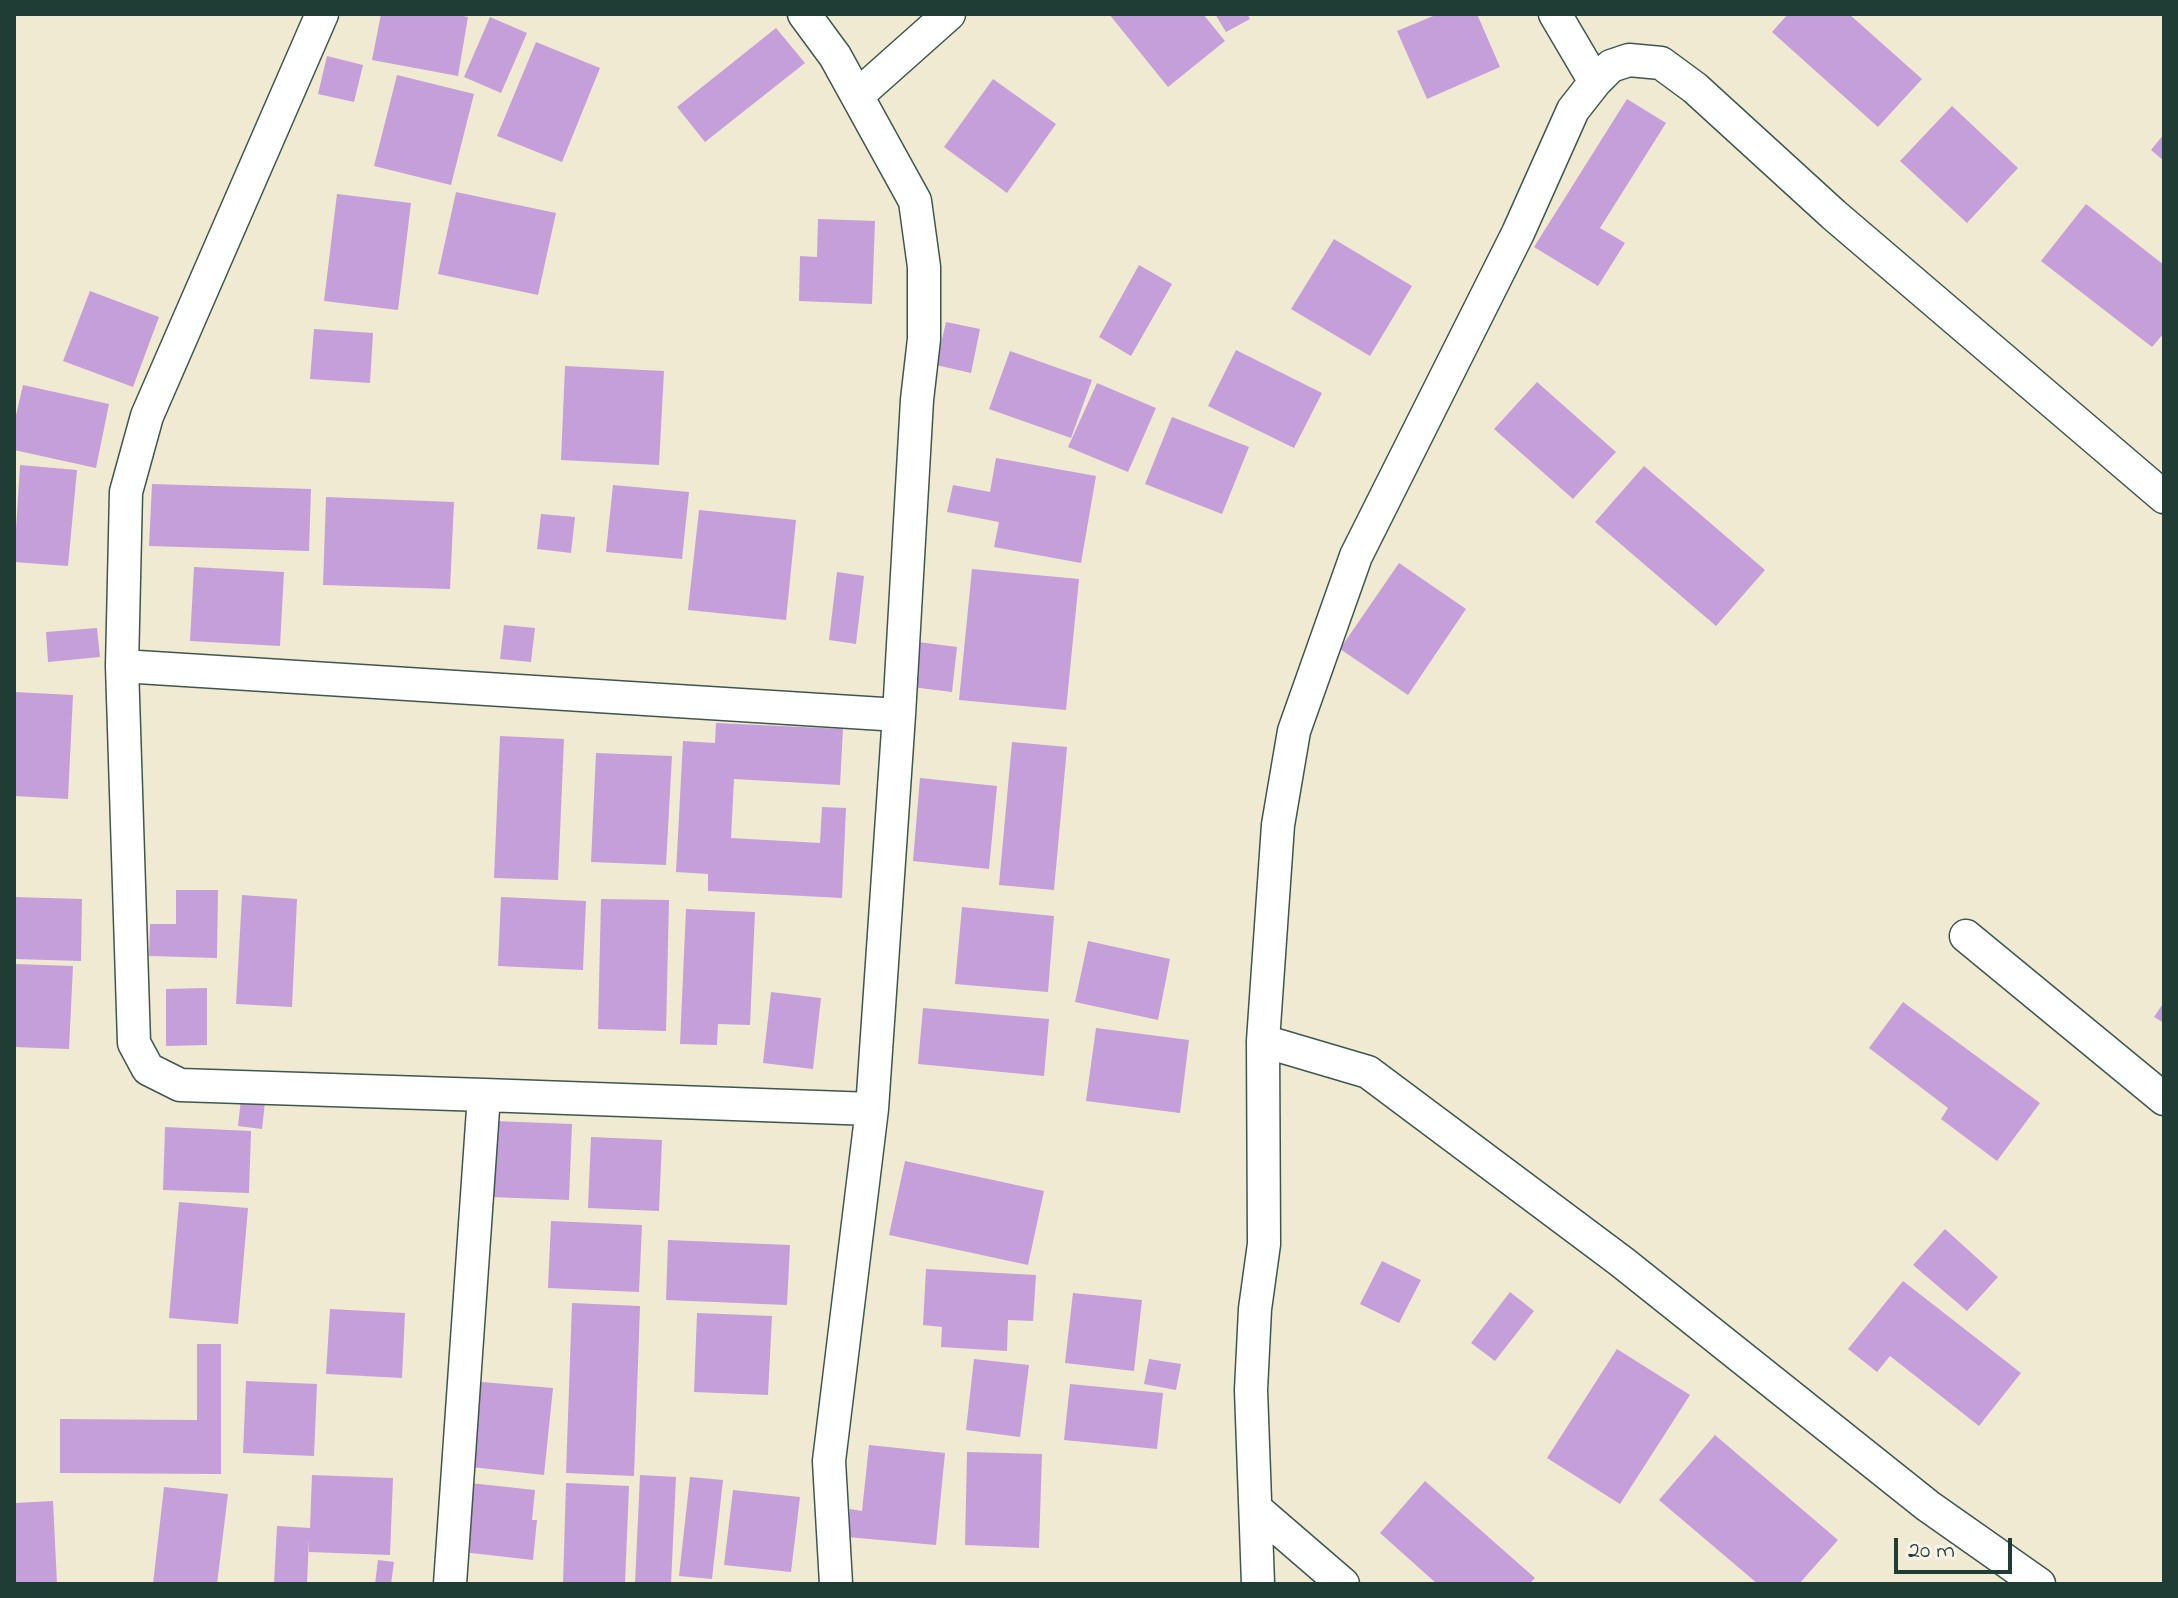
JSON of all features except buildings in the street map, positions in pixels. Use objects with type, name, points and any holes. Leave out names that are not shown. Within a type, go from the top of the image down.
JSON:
[{"type":"street","points":[[322,14],[147,416],[126,492],[122,666],[134,1043],[148,1069],[180,1085],[872,1109]]},
{"type":"street","points":[[804,14],[835,56],[915,201],[924,267],[924,339],[917,400],[872,1109],[829,1461],[836,1584]]},
{"type":"street","points":[[858,95],[949,14]]},
{"type":"street","points":[[1555,14],[1595,82]]},
{"type":"street","points":[[1258,1584],[1251,1390],[1255,1309],[1264,1244],[1263,1041],[1278,825],[1294,731],[1356,556],[1518,233],[1573,110],[1595,82],[1611,66],[1629,60],[1661,63],[1695,88],[1834,215],[2164,497]]},
{"type":"street","points":[[122,666],[899,715]]},
{"type":"street","points":[[1966,936],[2164,1099]]},
{"type":"street","points":[[1263,1041],[1368,1072],[1622,1262],[1928,1506],[2039,1584]]},
{"type":"street","points":[[450,1584],[484,1095]]},
{"type":"street","points":[[1256,1509],[1343,1584]]}]
